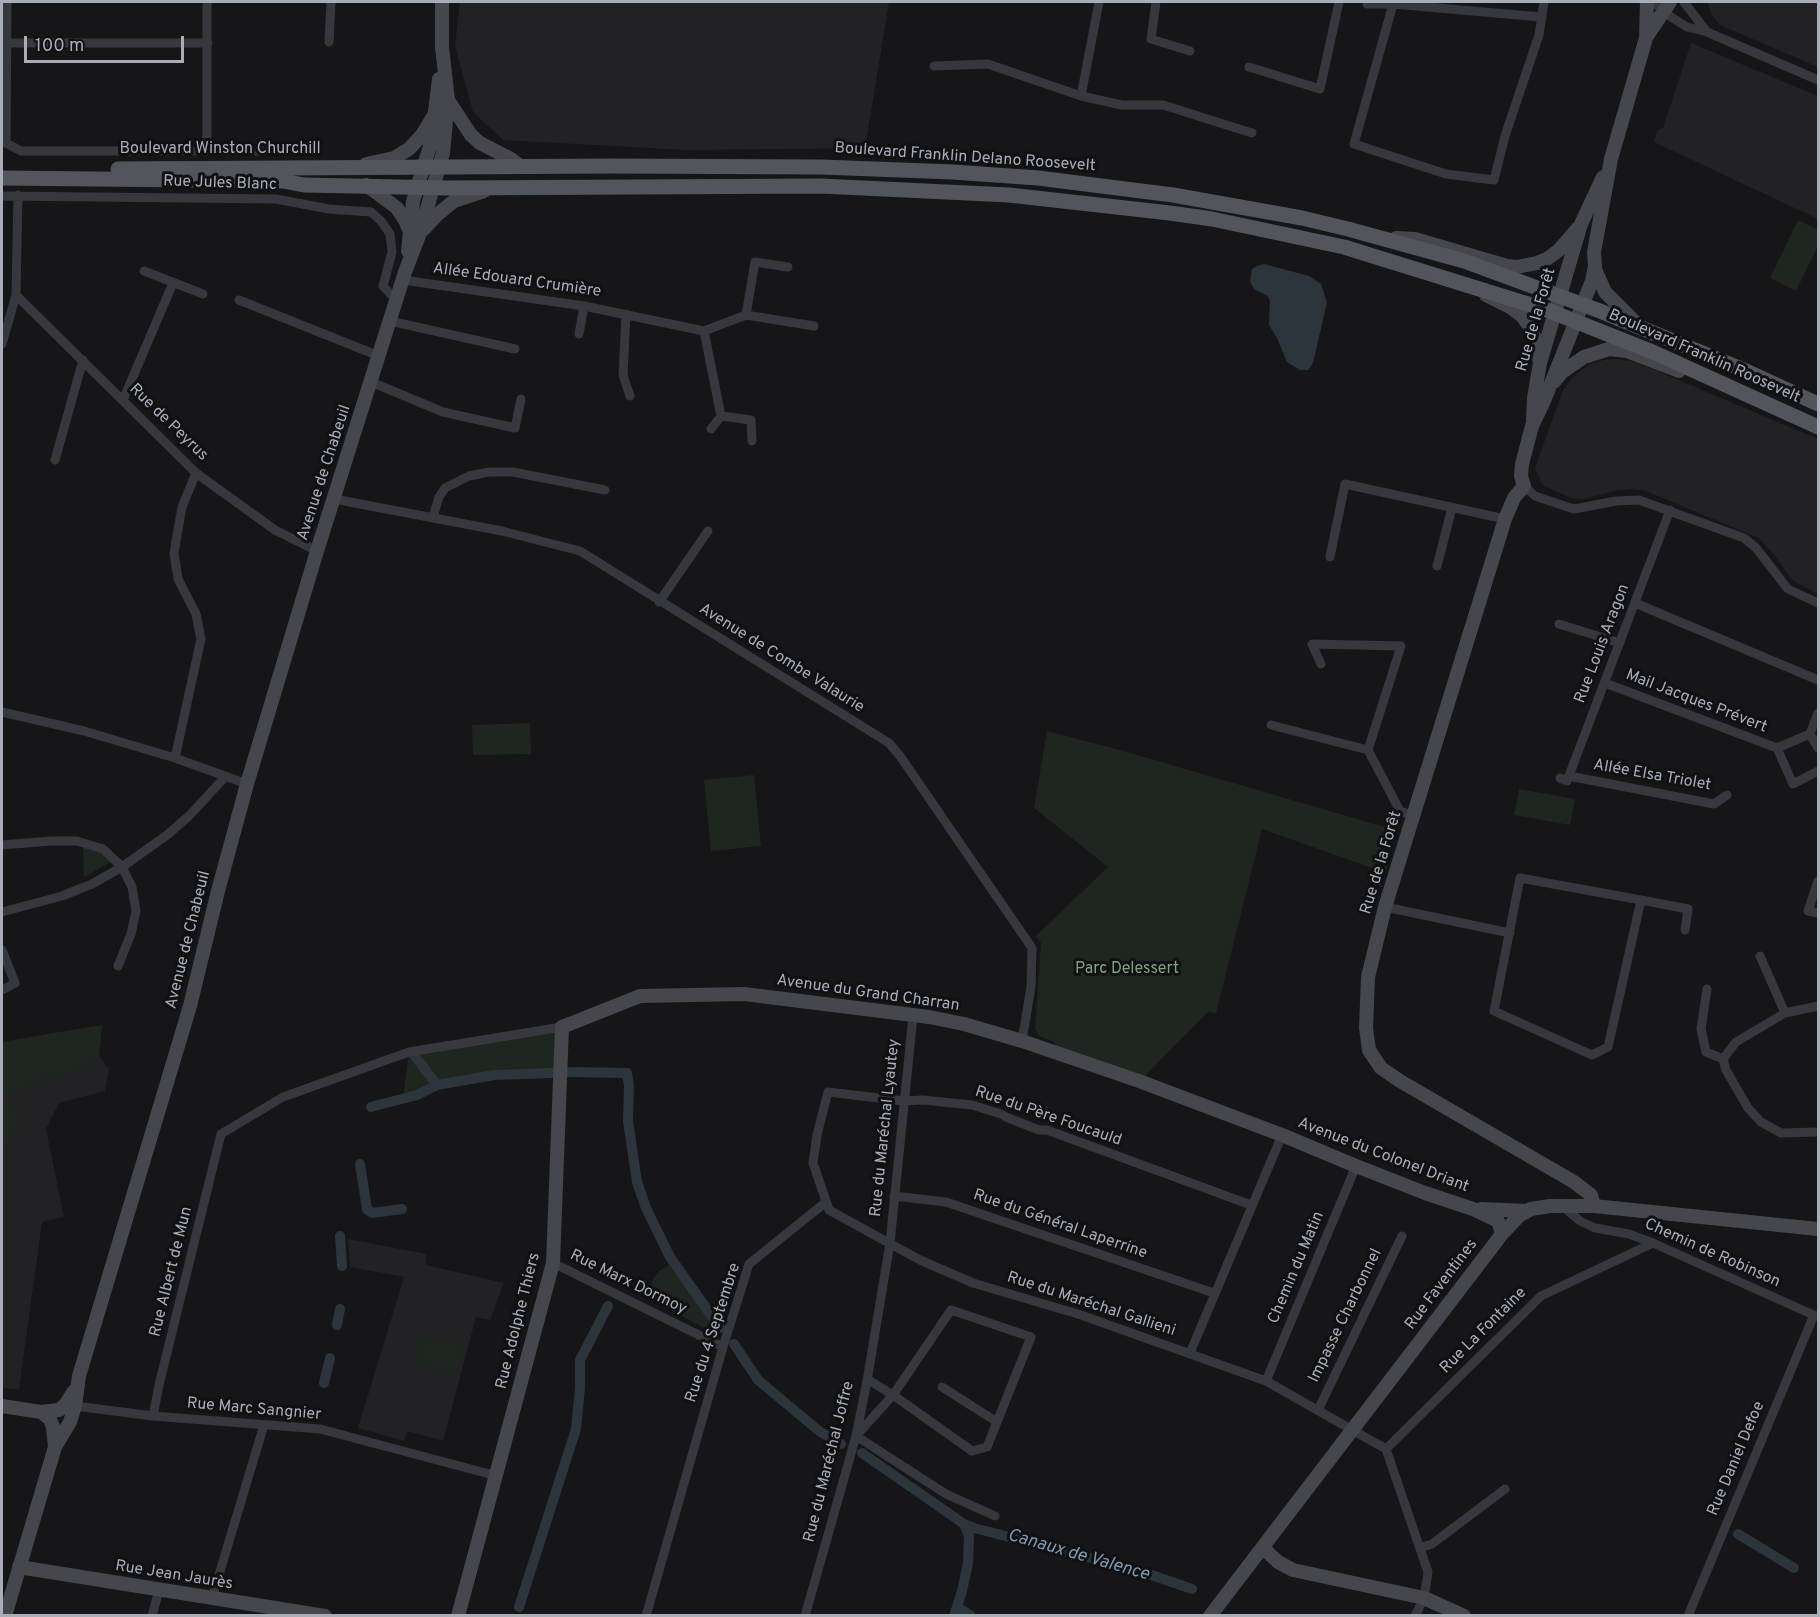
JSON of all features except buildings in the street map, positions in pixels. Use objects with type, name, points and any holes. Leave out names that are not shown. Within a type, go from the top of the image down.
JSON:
[{"type":"main road","name":"Boulevard Franklin Delano Roosevelt","points":[[431,168],[822,167],[953,172],[1104,185],[1215,201],[1302,218],[1464,261],[1582,304]]},
{"type":"main road","name":"Boulevard Winston Churchill","points":[[2,168],[431,168]]},
{"type":"main road","name":"Boulevard Winston Churchill","points":[[2,178],[283,181],[304,185],[366,185],[415,194],[431,194]]},
{"type":"main road","name":"Boulevard Franklin Delano Roosevelt","points":[[431,194],[496,187],[833,187],[987,194],[1102,204],[1212,219],[1344,247],[1472,285],[1575,321]]},
{"type":"main road","name":"Boulevard Franklin Roosevelt","points":[[1582,304],[1757,376],[1818,404]]},
{"type":"main road","name":"Boulevard Franklin Roosevelt","points":[[1575,321],[1655,353],[1818,427]]},
{"type":"street","points":[[7,2],[4,143],[21,151],[270,151]]},
{"type":"street","points":[[207,2],[207,151]]},
{"type":"street","name":"Avenue de Chabeuil","points":[[5,1616],[55,1447],[70,1422],[75,1406],[77,1381],[180,1038],[247,784],[317,551],[404,276],[415,233],[431,194],[431,143],[442,47],[442,2]]},
{"type":"street","points":[[1081,96],[1100,2]]},
{"type":"street","points":[[1156,2],[1151,39],[1190,51]]},
{"type":"street","points":[[1250,67],[1320,88],[1339,2]]},
{"type":"street","points":[[1393,4],[1354,144],[1446,174],[1494,180],[1505,136],[1539,35],[1544,2]]},
{"type":"street","points":[[1684,2],[1707,33]]},
{"type":"street","points":[[328,3],[329,42]]},
{"type":"street","points":[[1367,4],[1393,4],[1541,17]]},
{"type":"street","points":[[1659,4],[1687,27],[1707,33],[1818,80]]},
{"type":"street","name":"Rue de la Forêt","points":[[1594,1206],[1591,1195],[1574,1182],[1381,1068],[1369,1050],[1366,1028],[1368,977],[1385,906],[1505,519],[1514,498],[1524,486],[1521,476],[1522,464],[1532,426],[1592,281],[1595,266],[1594,252],[1611,159],[1646,38],[1659,4]]},
{"type":"street","points":[[6,43],[208,43]]},
{"type":"street","name":"Avenue de Chabeuil","points":[[415,233],[415,194],[431,168],[446,132],[448,100],[442,47]]},
{"type":"street","points":[[934,66],[988,64],[1081,96],[1122,105],[1163,105],[1252,133]]},
{"type":"street","points":[[448,100],[471,135],[480,143],[512,159],[521,167]]},
{"type":"street","points":[[347,167],[394,158],[410,149],[436,112]]},
{"type":"street","name":"Rue de la Forêt","points":[[1532,426],[1540,363],[1581,224],[1611,159]]},
{"type":"street","points":[[366,185],[397,208],[415,233]]},
{"type":"street","name":"Avenue de Chabeuil","points":[[415,233],[465,196],[496,187]]},
{"type":"street","points":[[2,344],[16,295],[18,195]]},
{"type":"street","name":"Rue Jules Blanc","points":[[2,196],[276,199],[329,209],[371,212],[390,234],[392,252],[383,286],[396,300]]},
{"type":"street","name":"Rue de la Forêt","points":[[1374,236],[1415,239],[1517,267],[1547,259],[1559,250],[1581,224]]},
{"type":"street","points":[[746,315],[755,262],[788,267]]},
{"type":"street","name":"Rue de la Forêt","points":[[1595,266],[1605,292],[1643,329]]},
{"type":"street","points":[[144,271],[203,294]]},
{"type":"street","name":"Allée Edouard Crumière","points":[[404,276],[584,306],[704,330]]},
{"type":"street","points":[[123,400],[173,283]]},
{"type":"street","points":[[1472,285],[1492,300],[1510,307],[1522,316],[1536,341],[1540,363]]},
{"type":"street","name":"Rue de Peyrus","points":[[16,295],[196,472],[275,530],[317,551]]},
{"type":"street","points":[[239,300],[379,356]]},
{"type":"street","points":[[579,334],[584,306]]},
{"type":"street","points":[[626,314],[622,375],[630,396]]},
{"type":"street","points":[[711,429],[721,416],[704,330],[746,315],[814,326]]},
{"type":"street","points":[[390,321],[515,349]]},
{"type":"street","points":[[1549,388],[1563,372],[1584,357],[1609,349],[1627,351],[1702,380],[1725,384]]},
{"type":"street","points":[[55,460],[83,360]]},
{"type":"street","points":[[371,382],[443,412],[514,428],[521,399]]},
{"type":"street","points":[[721,416],[751,420],[752,441]]},
{"type":"street","points":[[175,758],[201,639],[196,615],[178,579],[174,553],[182,507],[196,472]]},
{"type":"street","points":[[434,517],[439,497],[445,488],[469,476],[489,472],[513,472],[605,490]]},
{"type":"street","points":[[1330,557],[1345,484],[1505,519]]},
{"type":"street","points":[[1524,486],[1535,496],[1574,509],[1639,500],[1744,538],[1756,548],[1788,589],[1818,603]]},
{"type":"street","name":"Avenue de Combe Valaurie","points":[[334,499],[502,531],[580,551],[889,743],[1032,948],[1030,987],[1022,1041]]},
{"type":"street","points":[[1437,566],[1452,508]]},
{"type":"street","name":"Rue Louis Aragon","points":[[1564,777],[1605,683],[1670,510]]},
{"type":"street","points":[[660,602],[708,531]]},
{"type":"street","points":[[1635,603],[1818,680]]},
{"type":"street","points":[[1559,624],[1620,644]]},
{"type":"street","points":[[1321,664],[1312,644],[1401,646],[1368,750],[1400,810],[1413,816]]},
{"type":"street","name":"Mail Jacques Prévert","points":[[1605,683],[1777,748]]},
{"type":"street","points":[[2,712],[84,731],[175,758],[247,784]]},
{"type":"street","points":[[1818,713],[1810,734],[1777,748],[1793,784],[1818,771]]},
{"type":"street","points":[[1271,726],[1368,750]]},
{"type":"street","points":[[1810,734],[1818,748]]},
{"type":"street","points":[[2,912],[62,896],[92,884],[122,867],[189,816],[225,777]]},
{"type":"street","name":"Allée Elsa Triolet","points":[[1564,777],[1714,804],[1727,795]]},
{"type":"street","points":[[2,845],[77,841],[103,849],[122,867],[132,887],[136,911],[131,934],[118,966]]},
{"type":"street","points":[[1641,900],[1608,1047],[1592,1055],[1494,1011],[1520,878],[1641,900],[1688,909],[1685,930]]},
{"type":"street","points":[[1818,881],[1808,911],[1818,913]]},
{"type":"street","points":[[1385,906],[1510,933]]},
{"type":"street","points":[[2,950],[15,982],[2,990]]},
{"type":"street","points":[[1760,956],[1785,1013]]},
{"type":"street","points":[[1707,990],[1701,1029],[1706,1052],[1723,1059]]},
{"type":"street","name":"Avenue du Grand Charran","points":[[221,1134],[283,1097],[408,1052],[562,1027],[640,996],[744,994],[964,1024],[1139,1081],[1281,1135]]},
{"type":"street","points":[[1723,1059],[1736,1042],[1785,1013],[1818,1006]]},
{"type":"street","name":"Rue du Maréchal Lyautey","points":[[890,1244],[913,1016]]},
{"type":"street","name":"Rue Adolphe Thiers","points":[[458,1616],[553,1263],[562,1027]]},
{"type":"street","points":[[1723,1059],[1726,1070],[1748,1108],[1761,1122],[1782,1133],[1818,1132]]},
{"type":"street","name":"Rue du Père Foucauld","points":[[826,1202],[813,1163],[817,1135],[828,1092],[904,1101],[923,1100],[972,1105],[1251,1205]]},
{"type":"street","name":"Rue Albert de Mun","points":[[153,1416],[221,1134]]},
{"type":"street","points":[[1190,1353],[1281,1135]]},
{"type":"street","name":"Avenue du Colonel Driant","points":[[1281,1135],[1356,1166],[1473,1209],[1498,1221],[1502,1234]]},
{"type":"street","name":"Chemin du Matin","points":[[1266,1381],[1356,1166]]},
{"type":"street","name":"Rue du Général Laperrine","points":[[894,1197],[946,1202],[1214,1293]]},
{"type":"street","name":"Rue du Maréchal Gallieni","points":[[826,1202],[829,1210],[920,1260],[973,1283],[1078,1314],[1266,1381],[1386,1449]]},
{"type":"street","name":"Rue du 4 Septembre","points":[[646,1616],[749,1264],[826,1202]]},
{"type":"street","name":"Chemin de Robinson","points":[[1561,1206],[1580,1221],[1595,1228],[1629,1234],[1653,1243],[1816,1316]]},
{"type":"street","points":[[1527,1211],[1539,1207],[1594,1206],[1818,1229]]},
{"type":"street","name":"Avenue du Colonel Driant","points":[[1473,1209],[1527,1211]]},
{"type":"street","name":"Rue Faventines","points":[[1210,1616],[1502,1234],[1513,1221],[1527,1211]]},
{"type":"street","name":"Impasse Charbonnel","points":[[1318,1410],[1402,1236]]},
{"type":"street","name":"Rue La Fontaine","points":[[1386,1449],[1540,1296],[1653,1243]]},
{"type":"street","name":"Rue du Maréchal Joffre","points":[[805,1616],[856,1436],[890,1244]]},
{"type":"street","name":"Rue Marx Dormoy","points":[[553,1263],[723,1347]]},
{"type":"street","points":[[867,1379],[894,1395],[972,1451],[987,1446],[1031,1337],[951,1310],[894,1395],[856,1436],[946,1494],[995,1516]]},
{"type":"street","name":"Rue Daniel Defoe","points":[[1688,1616],[1816,1316]]},
{"type":"street","points":[[2,1406],[42,1412],[59,1410],[65,1406],[77,1381]]},
{"type":"street","points":[[942,1387],[997,1422]]},
{"type":"street","name":"Rue Marc Sangnier","points":[[75,1406],[153,1416],[320,1429],[497,1476]]},
{"type":"street","points":[[42,1412],[50,1419],[53,1426],[55,1447]]},
{"type":"street","points":[[212,1598],[264,1425]]},
{"type":"street","points":[[1386,1449],[1428,1572],[1424,1598],[1415,1616]]},
{"type":"street","points":[[1420,1548],[1432,1544],[1504,1489]]},
{"type":"street","points":[[1263,1548],[1278,1562],[1293,1570],[1424,1598],[1464,1616]]},
{"type":"street","name":"Rue Jean Jaurès","points":[[19,1568],[325,1616]]},
{"type":"street","points":[[152,1616],[159,1590]]},
{"type":"shaded area","points":[[460,2],[889,2],[865,148],[686,150],[503,140],[473,112],[455,46]]},
{"type":"shaded area","points":[[1707,2],[1818,2],[1818,67],[1720,25],[1712,16]]},
{"type":"shaded area","points":[[1691,43],[1818,96],[1818,219],[1654,142],[1657,131],[1663,128]]},
{"type":"shaded area","points":[[1264,264],[1309,276],[1321,284],[1327,302],[1313,363],[1308,370],[1300,370],[1287,362],[1269,325],[1270,301],[1268,296],[1254,289],[1250,282],[1252,269]]},
{"type":"shaded area","points":[[1616,359],[1643,365],[1818,439],[1818,594],[1792,580],[1759,538],[1646,491],[1618,490],[1584,499],[1574,499],[1543,486],[1535,468],[1563,390],[1572,378],[1588,365]]},
{"type":"shaded area","points":[[102,1025],[99,1056],[109,1069],[105,1091],[59,1103],[46,1129],[64,1217],[42,1222],[19,1389],[2,1388],[2,1042]]},
{"type":"shaded area","points":[[348,1239],[426,1254],[426,1265],[504,1283],[490,1320],[476,1317],[443,1441],[407,1431],[404,1441],[358,1428],[404,1277],[350,1267]]},
{"type":"green space","points":[[1798,220],[1818,230],[1818,246],[1796,291],[1770,278]]},
{"type":"green space","points":[[530,723],[531,754],[473,755],[472,725]]},
{"type":"green space","name":"Parc Delessert","points":[[1047,731],[1395,830],[1386,873],[1262,829],[1216,1013],[1208,1012],[1144,1077],[1055,1046],[1055,1042],[1039,1036],[1035,1029],[1041,943],[1036,936],[1108,867],[1034,808]]},
{"type":"green space","points":[[754,775],[761,846],[711,851],[704,780]]},
{"type":"green space","points":[[1519,789],[1575,799],[1570,825],[1514,815]]},
{"type":"green space","points":[[83,846],[95,850],[113,861],[84,877]]},
{"type":"green space","points":[[102,1025],[99,1056],[91,1066],[2,1097],[2,1042]]},
{"type":"green space","points":[[562,1027],[560,1069],[553,1073],[494,1075],[437,1085],[417,1095],[403,1098],[409,1052]]},
{"type":"green space","points":[[10,1100],[25,1128],[2,1141],[2,1104]]},
{"type":"green space","points":[[672,1263],[715,1324],[708,1330],[650,1299],[649,1289],[654,1278],[659,1271]]},
{"type":"green space","points":[[423,1334],[465,1346],[456,1375],[414,1363]]},
{"type":"waterway","name":"Canaux de Valence","points":[[414,1055],[437,1085]]},
{"type":"waterway","points":[[566,1072],[627,1073],[628,1121],[637,1182],[646,1208],[670,1257],[720,1328]]},
{"type":"waterway","name":"Canaux de Valence","points":[[371,1107],[417,1095],[437,1085],[494,1075],[553,1073]]},
{"type":"waterway","name":"Canaux de Valence","points":[[360,1164],[367,1209],[372,1213],[402,1209]]},
{"type":"waterway","points":[[340,1236],[342,1266]]},
{"type":"waterway","points":[[519,1607],[576,1429],[580,1360],[608,1306]]},
{"type":"waterway","points":[[337,1325],[340,1309]]},
{"type":"waterway","points":[[734,1344],[758,1380],[819,1431],[841,1444]]},
{"type":"waterway","points":[[324,1383],[330,1358]]},
{"type":"waterway","points":[[862,1453],[964,1524],[969,1536],[968,1563],[954,1616]]},
{"type":"waterway","name":"Canaux de Valence","points":[[964,1524],[1137,1570],[1192,1589]]},
{"type":"waterway","points":[[1738,1534],[1794,1568]]},
{"type":"waterway","points":[[957,1607],[971,1616]]}]
